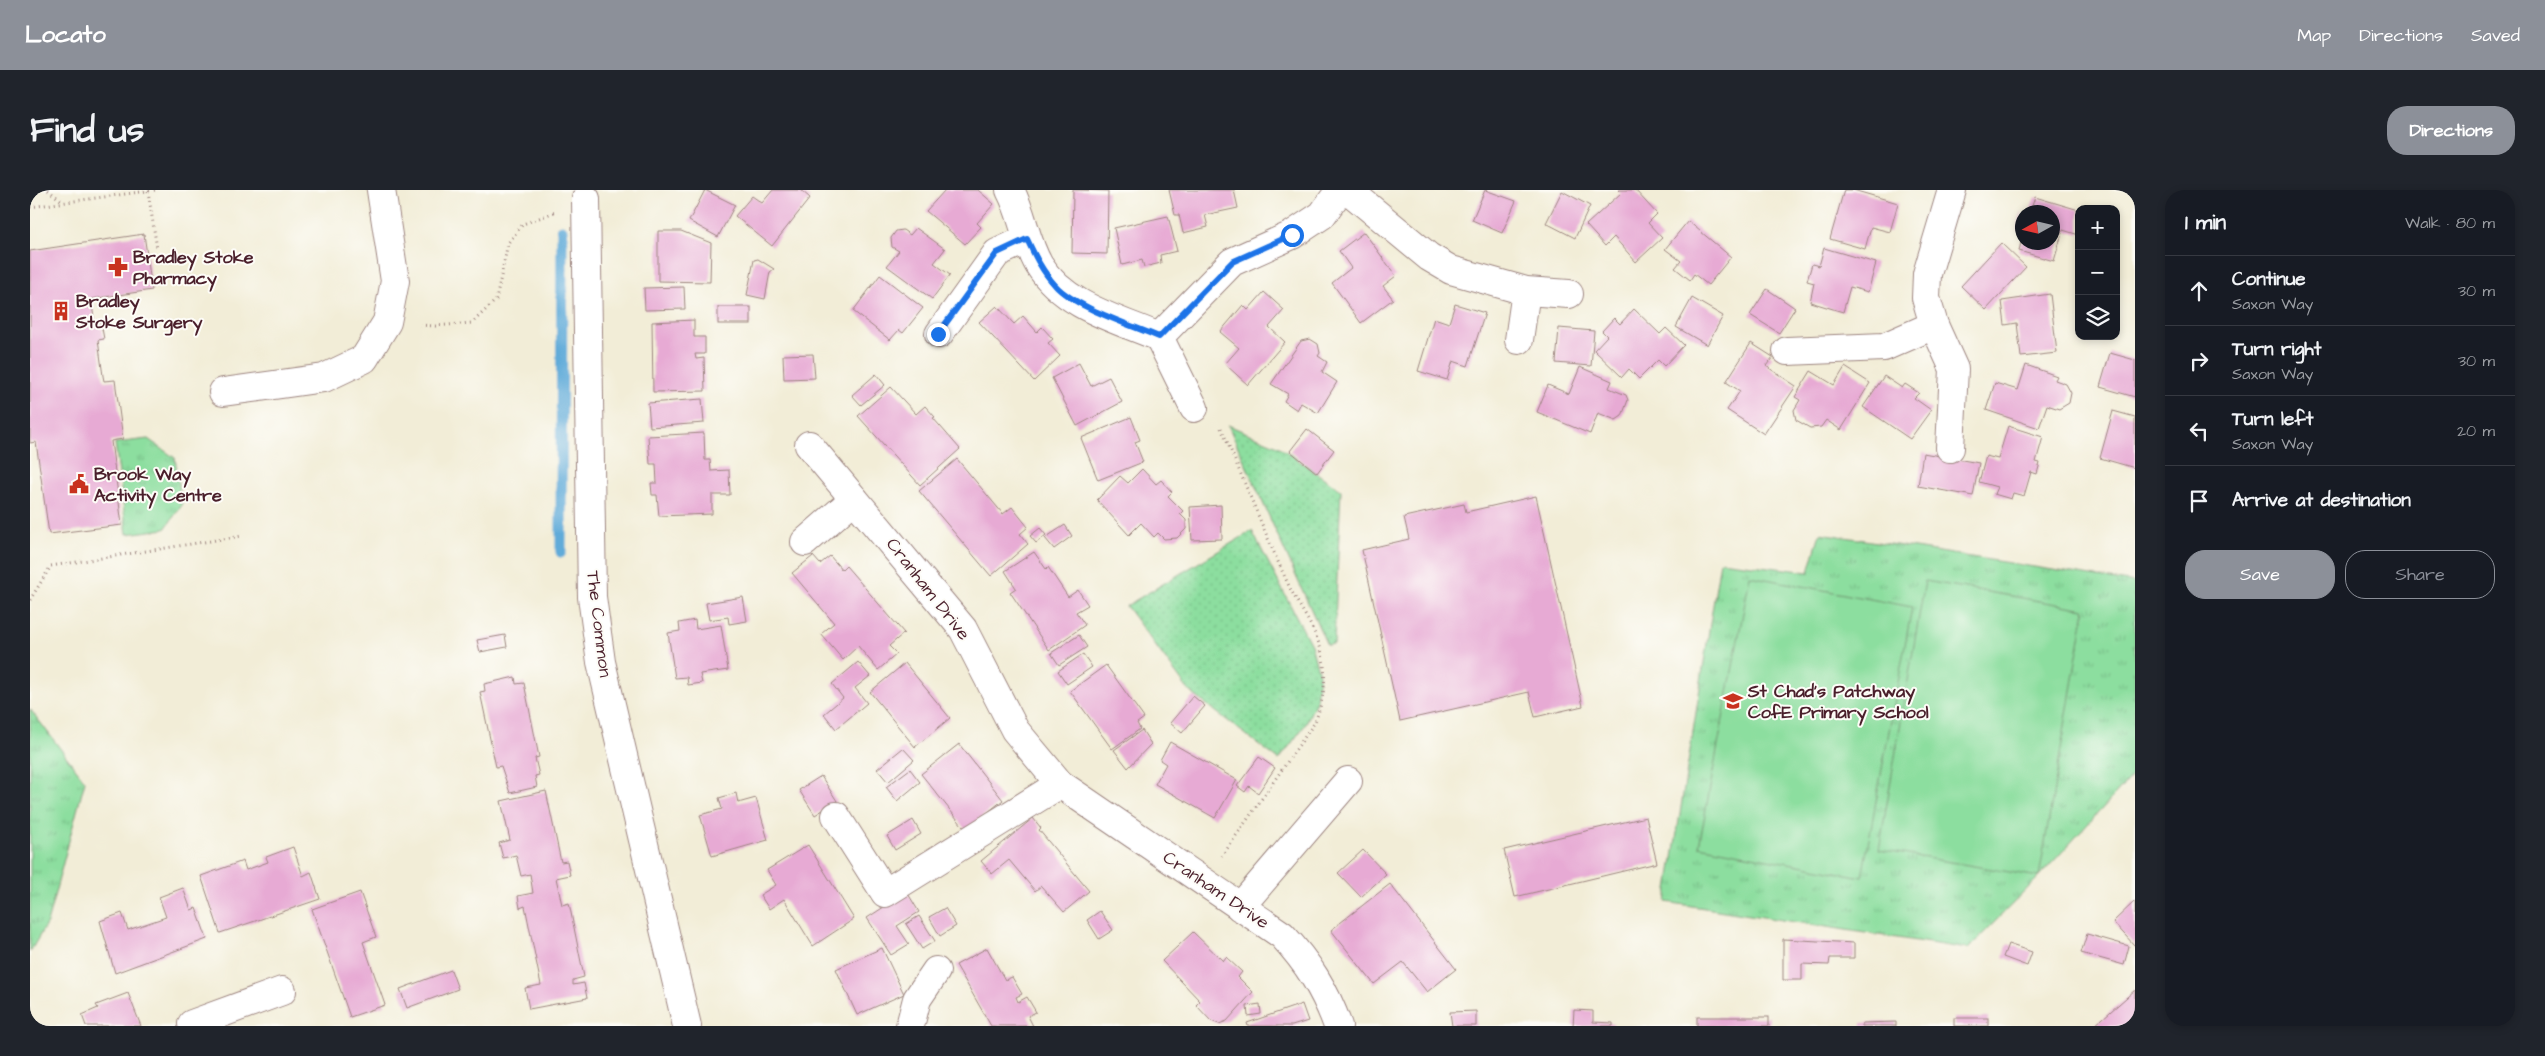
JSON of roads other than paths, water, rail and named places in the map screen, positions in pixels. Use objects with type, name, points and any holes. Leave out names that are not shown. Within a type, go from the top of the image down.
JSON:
[{"type":"street","points":[[223,392],[324,378],[364,358],[387,322],[395,281],[381,190]]},
{"type":"street","points":[[1010,190],[1018,206],[1027,239],[1039,265],[1056,287],[1076,302],[1159,337],[1194,408]]},
{"type":"street","points":[[1159,337],[1232,262],[1292,235],[1322,215],[1340,190]]},
{"type":"street","points":[[1348,190],[1429,256],[1452,270],[1526,290],[1570,294]]},
{"type":"street","points":[[1950,448],[1954,369],[1934,325],[1926,298],[1927,274],[1952,190]]},
{"type":"street","name":"The Common","points":[[579,208],[592,598],[601,662],[687,1026]]},
{"type":"street","points":[[938,334],[997,253],[1027,239]]},
{"type":"street","points":[[1519,340],[1526,290]]},
{"type":"street","points":[[1787,351],[1884,347],[1934,325]]},
{"type":"street","name":"Cranham Drive","points":[[809,445],[963,629],[1015,730],[1060,784],[1282,935],[1306,961],[1327,995],[1338,1026]]},
{"type":"street","points":[[805,542],[854,499]]},
{"type":"street","points":[[1240,907],[1348,781]]},
{"type":"street","points":[[836,816],[885,892],[1060,784]]},
{"type":"street","points":[[910,1026],[917,999],[936,971]]},
{"type":"street","points":[[192,1024],[240,1017],[282,991]]},
{"type":"waterway","points":[[561,552],[562,230]]},
{"type":"place","name":"Bradley Stoke Pharmacy","points":[[118,267]]},
{"type":"place","name":"Bradley Stoke Surgery","points":[[61,311]]},
{"type":"place","name":"Brook Way Activity Centre","points":[[79,484]]},
{"type":"place","name":"St Chad's Patchway CofE Primary School","points":[[1733,701]]}]
